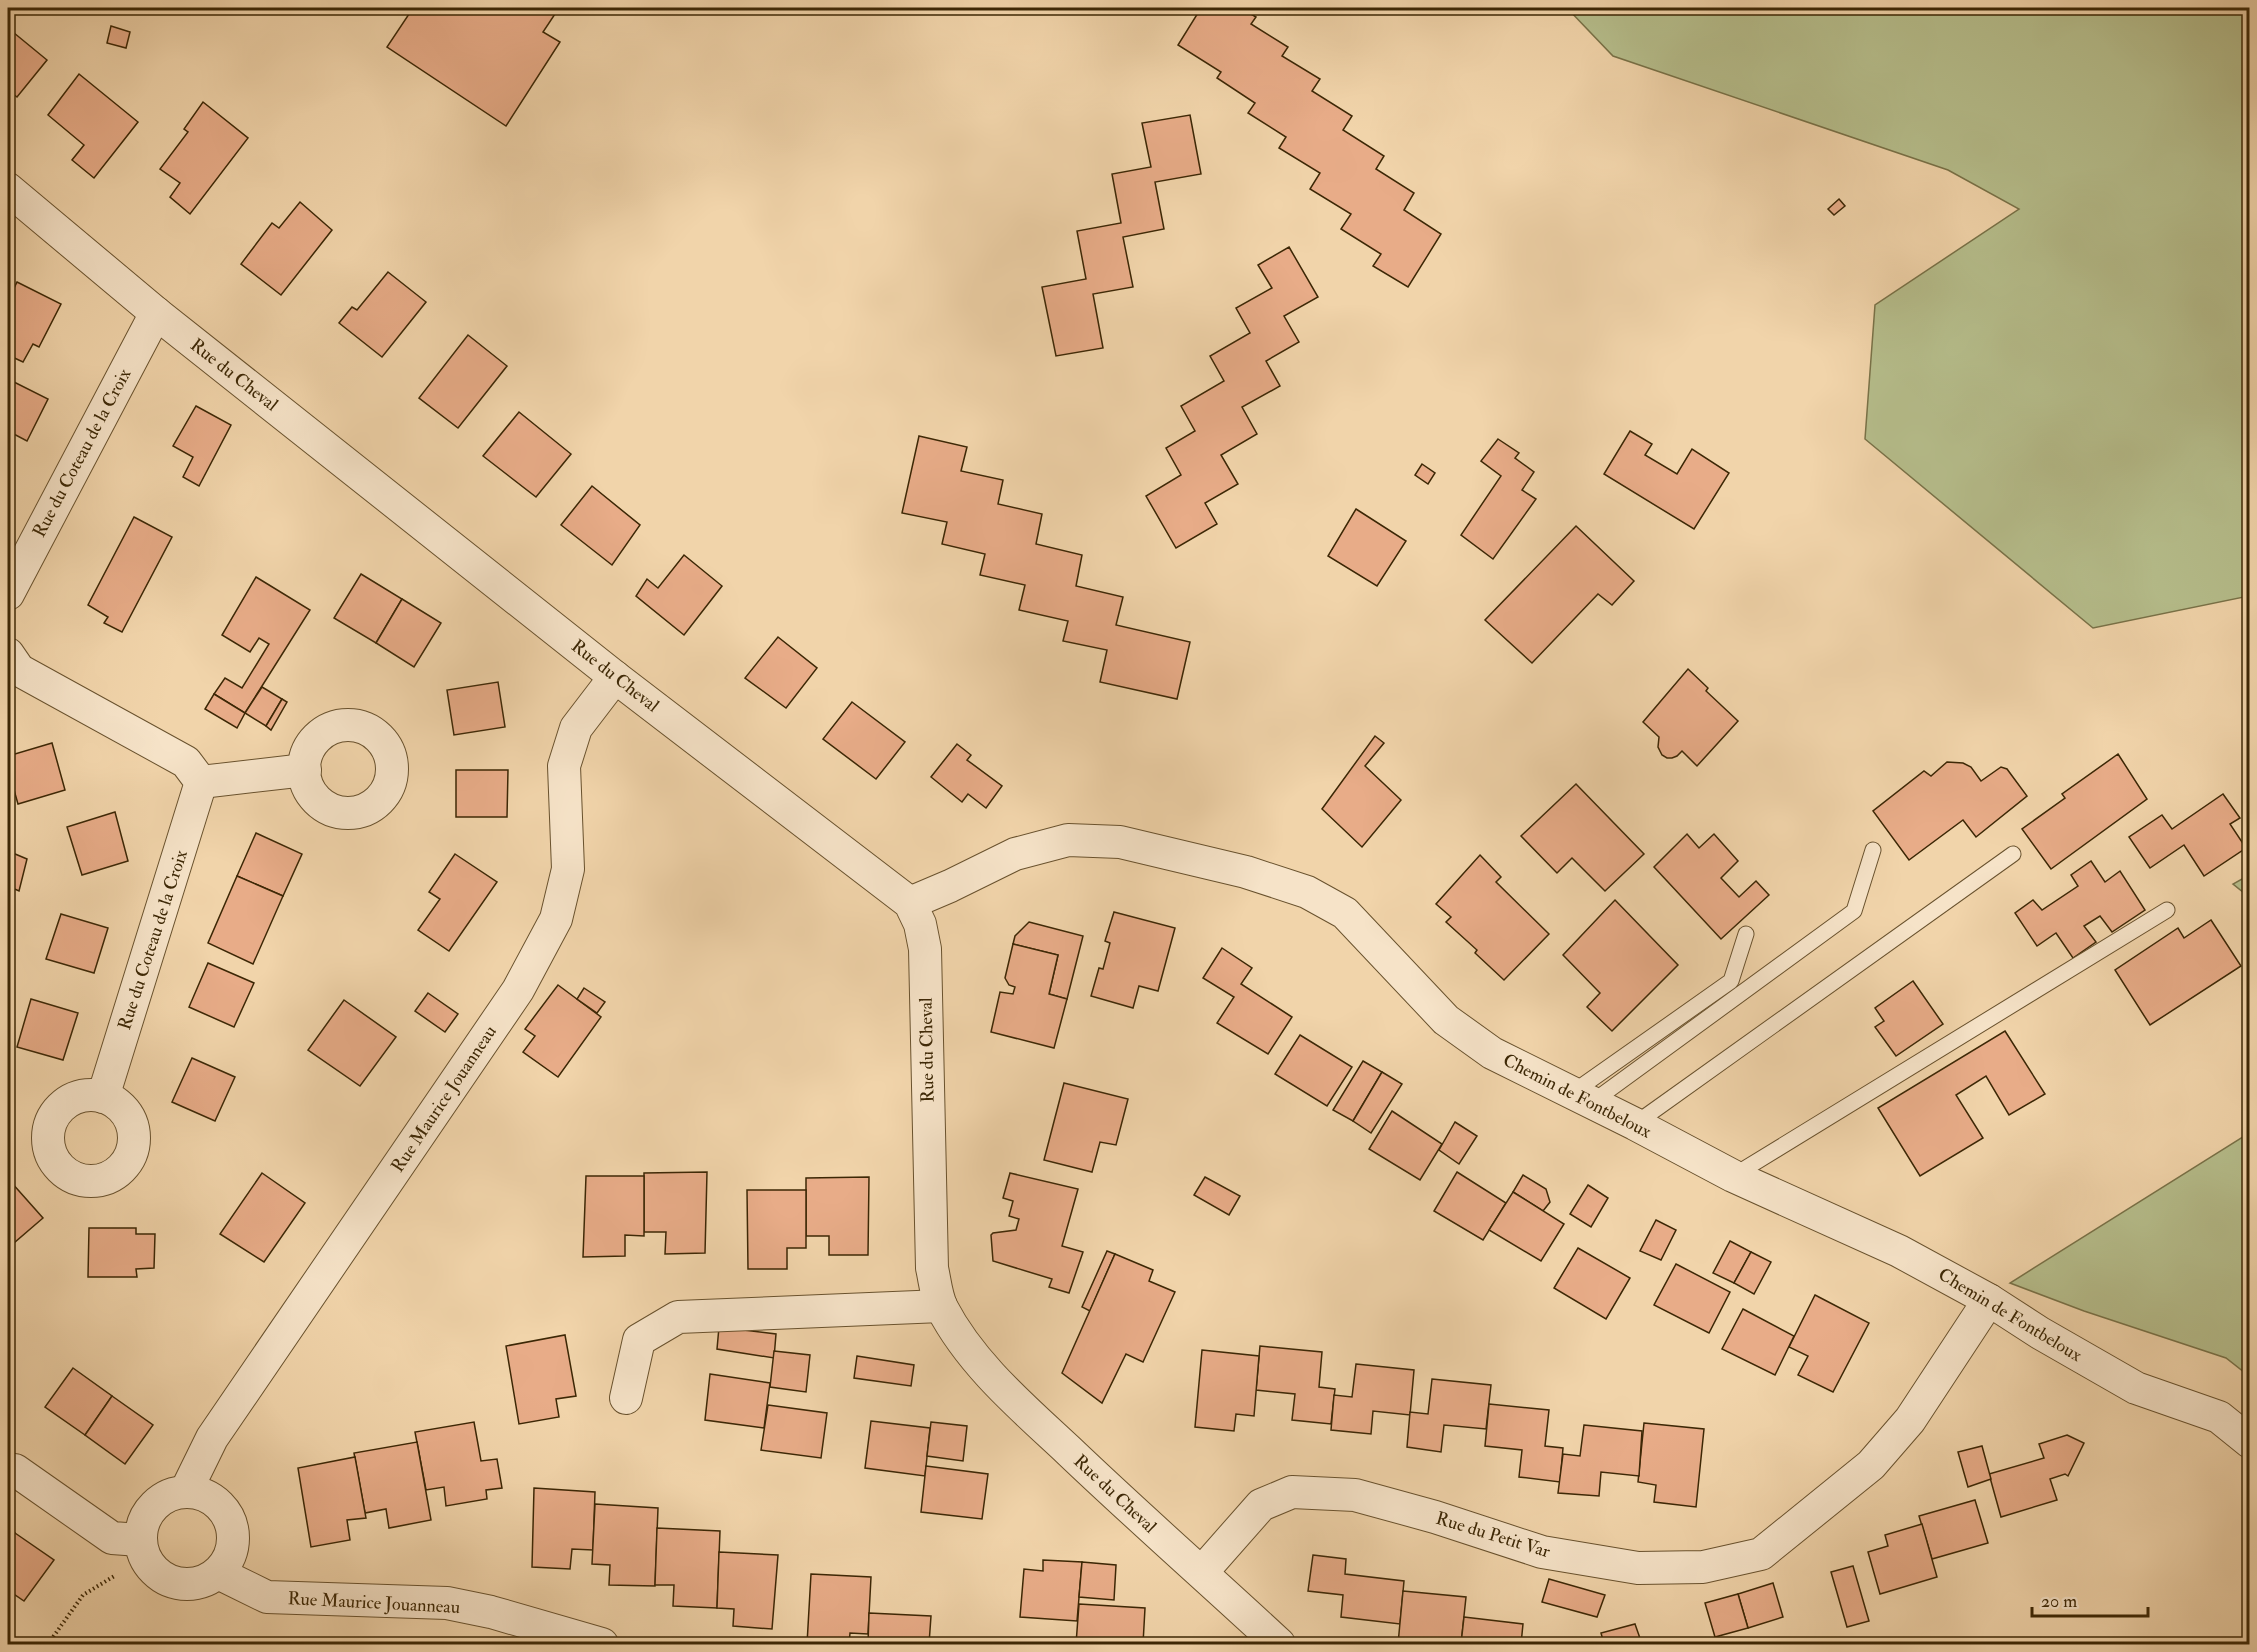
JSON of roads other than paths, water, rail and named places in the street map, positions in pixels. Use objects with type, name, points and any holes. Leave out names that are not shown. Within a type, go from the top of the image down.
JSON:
[{"type":"street","name":"Rue du Cheval","points":[[8,189],[156,313],[615,677],[910,903],[920,924],[925,949],[932,1268],[941,1306],[970,1352],[1014,1399],[1152,1530],[1202,1572],[1279,1644]]},
{"type":"street","name":"Rue du Coteau de la Croix","points":[[8,594],[156,313]]},
{"type":"street","points":[[8,654],[19,670],[186,762],[201,782],[305,770]]},
{"type":"street","name":"Rue Maurice Jouanneau","points":[[186,1491],[212,1438],[518,990],[556,919],[568,869],[564,766],[576,728],[615,677]]},
{"type":"street","name":"Rue du Coteau de la Croix","points":[[104,1097],[201,782]]},
{"type":"street","name":"Chemin de Fontbeloux","points":[[910,903],[1015,854],[1068,840],[1120,842],[1246,872],[1307,892],[1345,913],[1446,1020],[1492,1053],[1733,1176],[1899,1251],[1989,1300],[2040,1334],[2136,1388],[2219,1417],[2250,1442]]},
{"type":"street","name":"Rue du Petit Var","points":[[1202,1572],[1261,1505],[1292,1492],[1355,1495],[1435,1517],[1542,1552],[1638,1568],[1703,1567],[1761,1554],[1871,1465],[1910,1420],[1989,1300]]},
{"type":"street","points":[[626,1398],[639,1340],[678,1317],[941,1306]]},
{"type":"street","points":[[15,1470],[112,1538],[142,1549]]},
{"type":"street","points":[[186,1491],[202,1494],[216,1502],[227,1514],[233,1529],[233,1545],[228,1561],[218,1573],[206,1581],[192,1585],[177,1584],[164,1579],[153,1570],[142,1549],[142,1525],[153,1506],[171,1494],[186,1491]]},
{"type":"street","name":"Rue Maurice Jouanneau","points":[[218,1573],[267,1597],[447,1603],[491,1612],[601,1644]]},
{"type":"lane","points":[[1581,1098],[1854,911],[1873,850]]},
{"type":"lane","points":[[1635,1124],[2013,854]]},
{"type":"lane","points":[[1733,1176],[2167,910]]},
{"type":"lane","points":[[1581,1098],[1731,981],[1746,934]]}]
